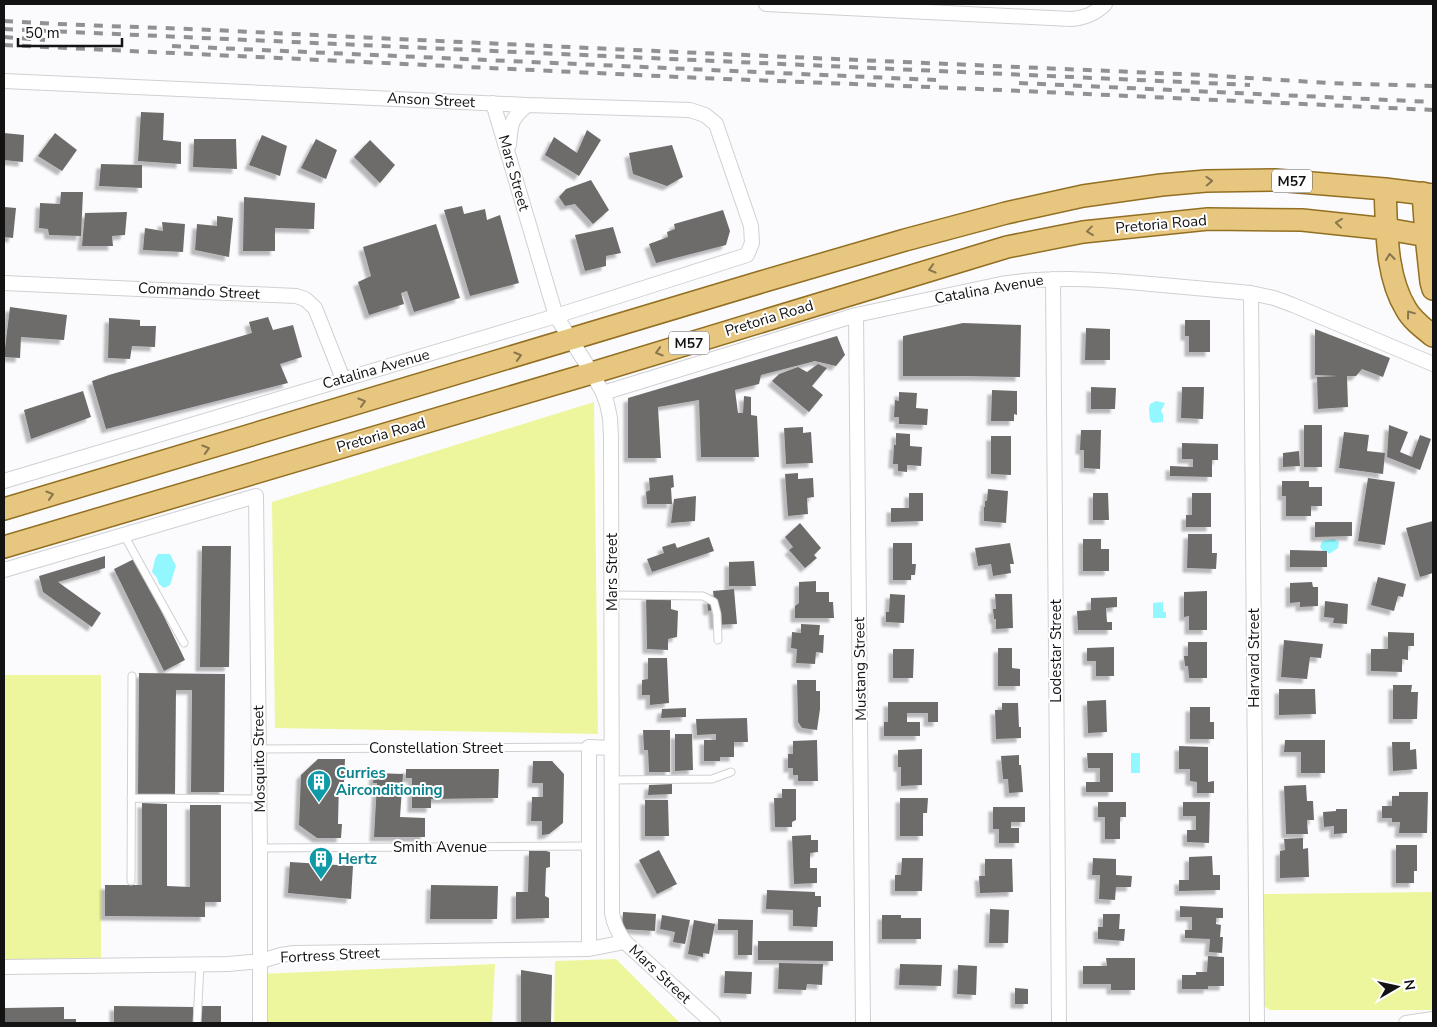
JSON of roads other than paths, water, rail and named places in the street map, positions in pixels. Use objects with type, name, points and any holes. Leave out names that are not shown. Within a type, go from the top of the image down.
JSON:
[{"type":"main road","name":"M57","points":[[4,509],[761,282],[1006,213],[1083,196],[1160,185],[1206,181],[1275,180],[1428,194]]},
{"type":"main road","points":[[1385,189],[1390,261],[1394,286],[1406,310],[1415,321],[1433,336]]},
{"type":"main road","points":[[1428,194],[1432,282]]},
{"type":"main road","name":"Pretoria Road","points":[[4,547],[998,249],[1083,232],[1208,219],[1302,220],[1387,228],[1429,236]]},
{"type":"street","points":[[766,4],[1059,19],[1079,18],[1100,8]]},
{"type":"street","name":"Anson Street","points":[[4,81],[527,105],[690,110],[705,115],[716,124],[751,226],[752,243],[747,255]]},
{"type":"street","name":"Mars Street","points":[[493,103],[556,316],[592,372],[603,393],[610,418],[612,913],[618,932],[625,942],[713,1023]]},
{"type":"street","points":[[508,153],[513,118],[527,105]]},
{"type":"street","name":"Catalina Avenue","points":[[4,481],[556,316],[747,255]]},
{"type":"street","name":"Catalina Avenue","points":[[603,393],[856,315],[1001,284],[1026,280],[1053,279],[1098,279],[1251,293],[1274,298],[1433,364]]},
{"type":"street","name":"Lodestar Street","points":[[1053,279],[1059,1023]]},
{"type":"street","name":"Commando Street","points":[[4,283],[296,296],[305,299],[315,308],[343,379]]},
{"type":"street","name":"Harvard Street","points":[[1251,293],[1257,1023]]},
{"type":"street","name":"Mustang Street","points":[[856,315],[863,1023]]},
{"type":"street","name":"Mosquito Street","points":[[124,534],[256,496],[260,1023]]},
{"type":"street","points":[[4,570],[124,534]]},
{"type":"street","points":[[589,747],[589,950]]},
{"type":"street","name":"Constellation Street","points":[[589,747],[612,748]]},
{"type":"street","name":"Fortress Street","points":[[4,967],[245,963],[294,954],[589,950],[625,942]]},
{"type":"street","points":[[1406,1023],[1433,1019]]},
{"type":"lane","points":[[124,534],[184,643]]},
{"type":"lane","points":[[612,596],[703,596],[714,602],[717,614],[718,640]]},
{"type":"lane","points":[[131,881],[132,676]]},
{"type":"lane","name":"Constellation Street","points":[[259,749],[589,747]]},
{"type":"lane","points":[[612,780],[712,779],[731,772]]},
{"type":"lane","points":[[132,798],[259,799]]},
{"type":"lane","name":"Smith Avenue","points":[[260,848],[589,846]]},
{"type":"lane","points":[[197,1023],[200,964]]},
{"type":"water","points":[[1156,401],[1165,403],[1161,411],[1163,422],[1153,423],[1150,420],[1149,410],[1150,404]]},
{"type":"water","points":[[1334,539],[1339,542],[1338,548],[1329,554],[1327,551],[1323,551],[1320,547],[1322,541]]},
{"type":"water","points":[[158,554],[170,554],[176,566],[170,585],[164,588],[159,584],[152,572]]},
{"type":"water","points":[[1163,602],[1163,612],[1166,612],[1166,618],[1153,618],[1153,603]]},
{"type":"water","points":[[1131,753],[1140,753],[1140,773],[1131,773]]},
{"type":"railway","points":[[4,21],[1203,75],[1328,83],[1433,86]]},
{"type":"railway","points":[[4,29],[1250,85]]},
{"type":"railway","points":[[4,37],[45,40]]},
{"type":"railway","points":[[4,45],[1433,110]]},
{"type":"railway","points":[[172,46],[936,80]]},
{"type":"railway","points":[[1019,83],[1433,102]]},
{"type":"place","name":"Curries Airconditioning","points":[[319,803]]},
{"type":"place","name":"Hertz","points":[[321,880]]}]
